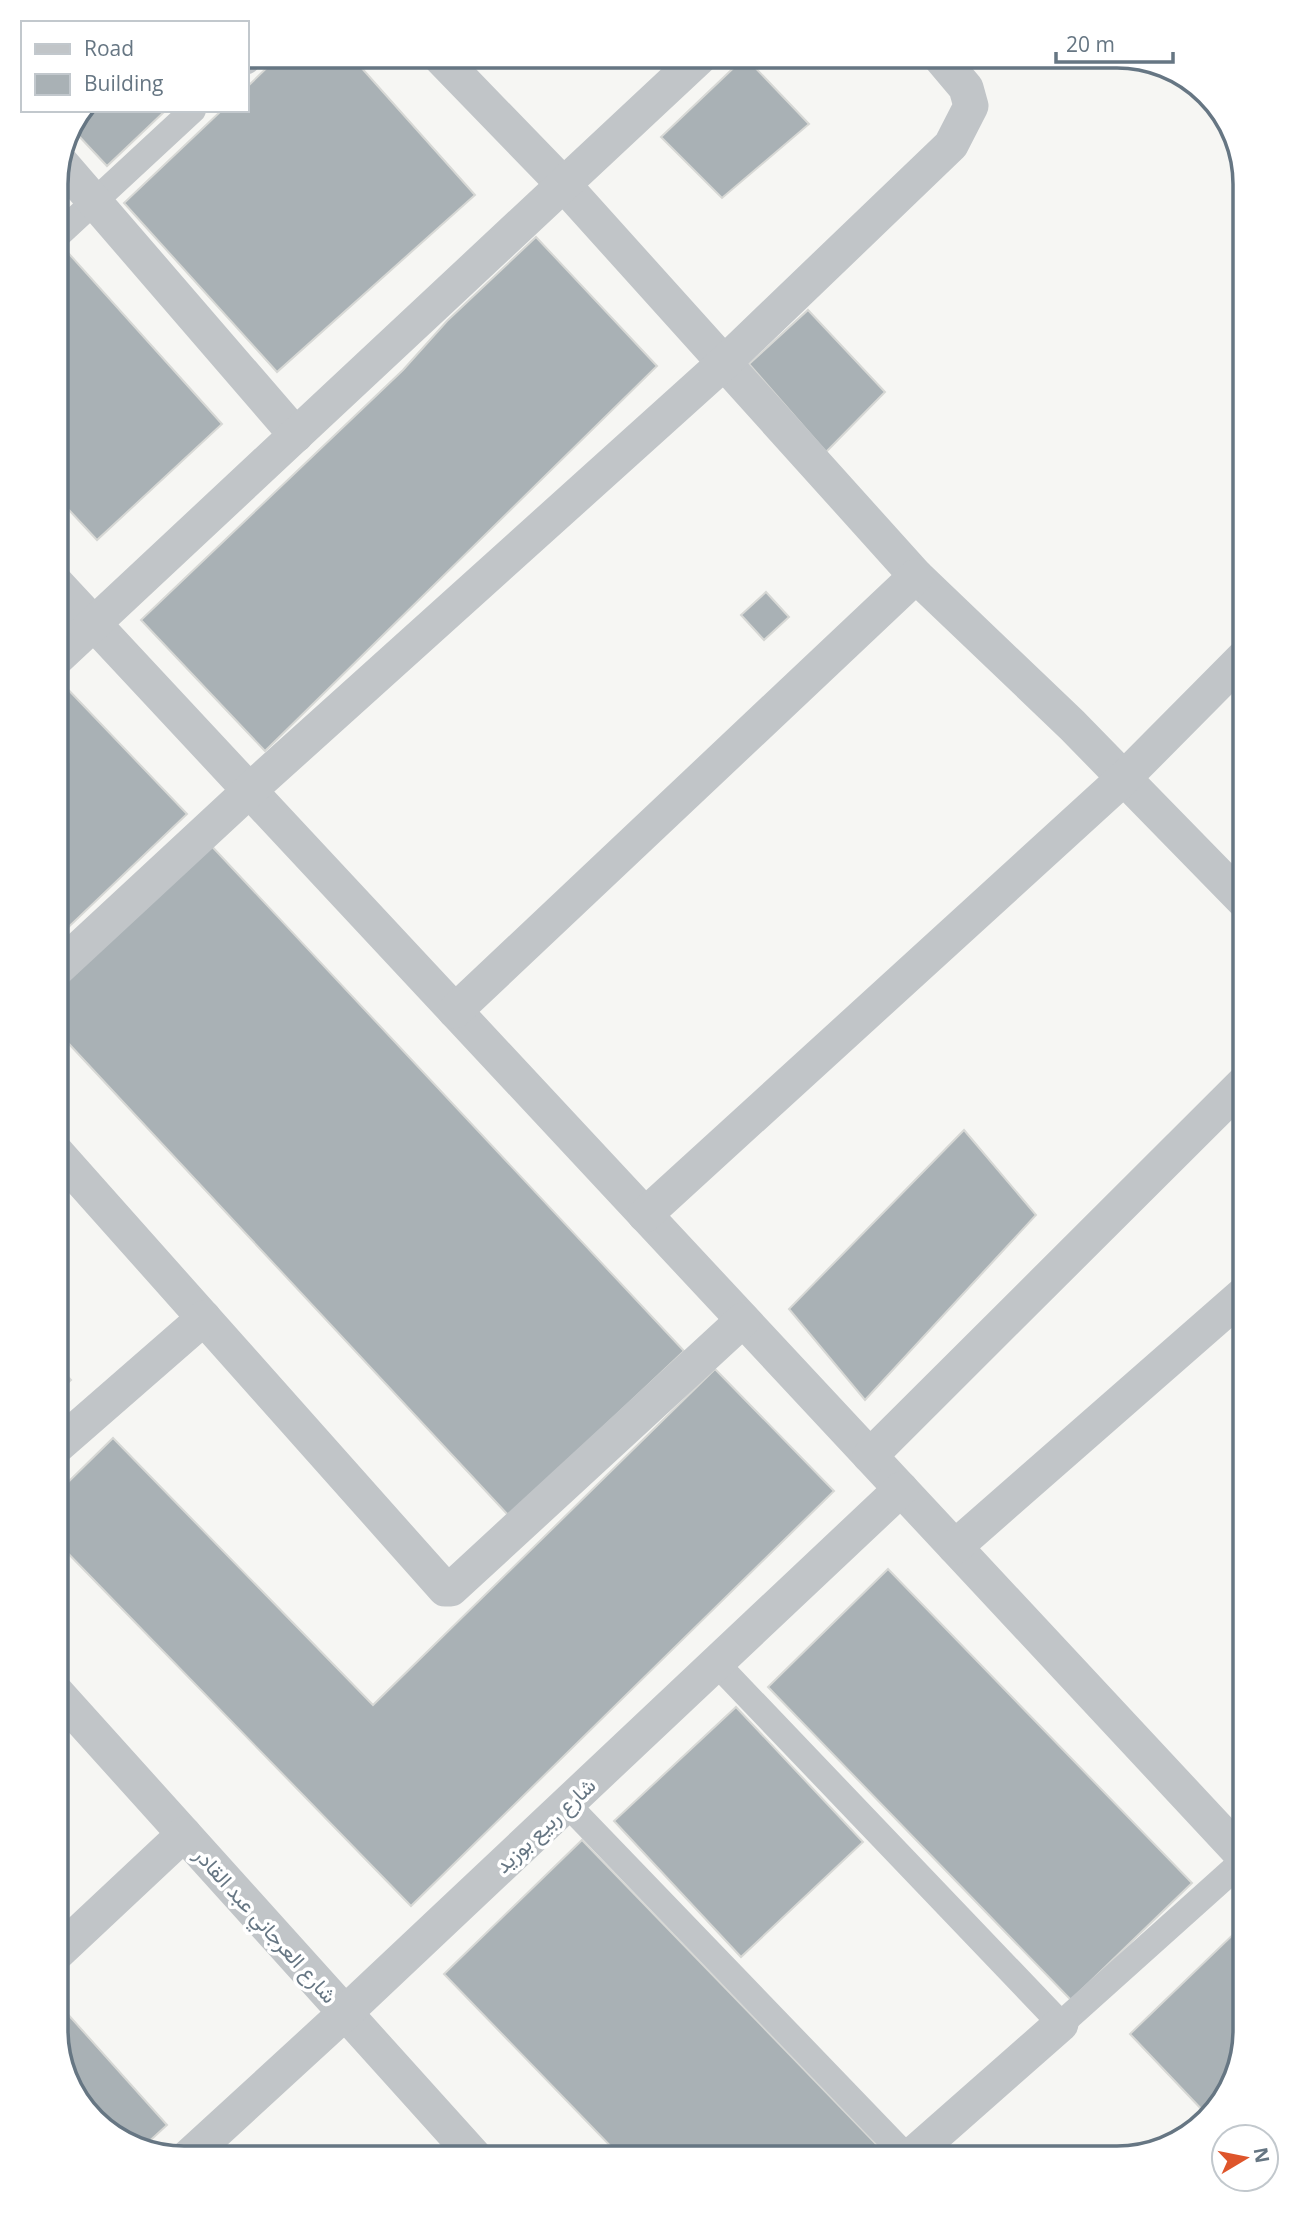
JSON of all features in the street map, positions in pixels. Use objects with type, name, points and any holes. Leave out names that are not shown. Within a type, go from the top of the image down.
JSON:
[{"type":"street","points":[[451,68],[563,184],[916,576],[1124,778],[1233,890]]},
{"type":"street","points":[[68,648],[688,68]]},
{"type":"street","points":[[68,959],[250,790],[726,362],[951,145],[971,106],[966,88],[949,68]]},
{"type":"street","points":[[68,225],[191,112]]},
{"type":"street","points":[[69,172],[296,435]]},
{"type":"street","points":[[455,1011],[916,576]]},
{"type":"street","points":[[68,596],[1233,1845]]},
{"type":"street","points":[[645,1215],[1124,778],[1233,668]]},
{"type":"street","points":[[870,1456],[1233,1094]]},
{"type":"street","points":[[68,1165],[445,1589],[449,1590],[743,1320]]},
{"type":"street","points":[[955,1547],[1233,1304]]},
{"type":"street","points":[[68,1437],[204,1318]]},
{"type":"street","name":"شارع ربيع بوزيد","points":[[200,2146],[901,1489]]},
{"type":"street","points":[[716,1663],[1061,2024]]},
{"type":"street","name":"شارع العرجاني عبد القادر","points":[[68,1705],[465,2146]]},
{"type":"street","points":[[567,1804],[896,2146]]},
{"type":"street","points":[[68,1943],[184,1834]]},
{"type":"street","points":[[946,2146],[1061,2024],[1233,1869]]},
{"type":"building","points":[[267,68],[362,68],[475,195],[277,372],[124,203],[220,112],[248,112],[248,86]]},
{"type":"building","points":[[733,68],[756,68],[809,124],[722,198],[661,137]]},
{"type":"building","points":[[94,112],[164,112],[107,166],[79,136]]},
{"type":"building","points":[[536,237],[657,366],[265,751],[141,620],[403,370],[447,321]]},
{"type":"building","points":[[68,253],[222,424],[97,540],[68,509]]},
{"type":"building","points":[[808,310],[885,392],[826,452],[749,364]]},
{"type":"building","points":[[766,592],[789,617],[764,640],[741,615]]},
{"type":"building","points":[[68,689],[187,814],[68,928]]},
{"type":"building","points":[[205,839],[684,1351],[509,1516],[68,1043],[68,968]]},
{"type":"building","points":[[964,1130],[1036,1215],[865,1400],[789,1309]]},
{"type":"building","points":[[715,1369],[834,1491],[411,1906],[68,1553],[68,1482],[113,1438],[373,1705]]},
{"type":"building","points":[[888,1569],[1192,1883],[1071,2000],[768,1687]]},
{"type":"building","points":[[736,1707],[863,1842],[741,1957],[614,1821]]},
{"type":"building","points":[[582,1840],[877,2145],[610,2146],[444,1974]]},
{"type":"building","points":[[1233,1935],[1232,2044],[1224,2074],[1201,2109],[1130,2034]]},
{"type":"building","points":[[68,2014],[167,2125],[150,2141],[147,2140],[120,2126],[97,2106],[74,2067],[70,2052]]}]
